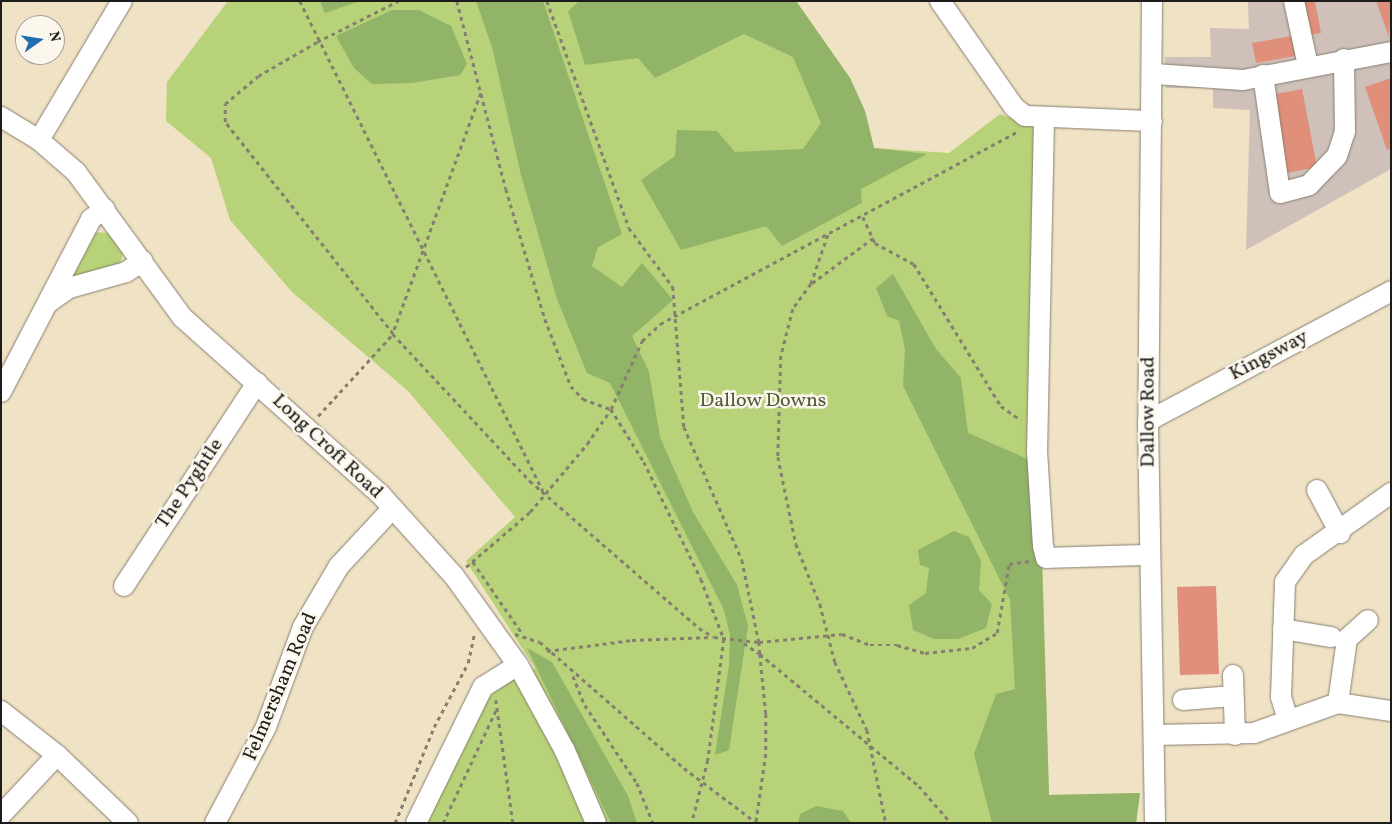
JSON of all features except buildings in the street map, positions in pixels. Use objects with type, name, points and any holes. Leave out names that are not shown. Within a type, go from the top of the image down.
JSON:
[{"type":"street","points":[[39,140],[122,1]]},
{"type":"street","points":[[940,1],[1014,107],[1034,117],[1152,121]]},
{"type":"street","name":"Dallow Road","points":[[1152,1],[1154,74],[1148,421],[1155,823]]},
{"type":"street","points":[[1294,1],[1308,66]]},
{"type":"street","points":[[1154,74],[1243,80],[1344,59],[1391,52]]},
{"type":"street","points":[[1264,76],[1280,193],[1308,185],[1337,156],[1345,132],[1344,59]]},
{"type":"street","name":"Long Croft Road","points":[[1,117],[39,140],[76,172],[105,209],[182,317],[307,428],[392,509],[454,576],[511,669],[565,751],[596,823]]},
{"type":"street","points":[[1034,117],[1038,432],[1046,558],[1150,555]]},
{"type":"street","points":[[1,392],[45,304],[91,219],[105,209]]},
{"type":"street","points":[[45,304],[69,288],[126,272],[143,261]]},
{"type":"street","name":"Kingsway","points":[[1148,421],[1391,291]]},
{"type":"street","name":"The Pyghtle","points":[[124,586],[257,382]]},
{"type":"street","points":[[1317,490],[1340,533]]},
{"type":"street","points":[[1288,720],[1281,697],[1286,582],[1304,555],[1340,533],[1391,493]]},
{"type":"street","name":"Felmersham Road","points":[[215,823],[266,727],[303,627],[339,566],[392,509]]},
{"type":"street","points":[[1338,703],[1346,639],[1368,620]]},
{"type":"street","points":[[1283,629],[1331,637]]},
{"type":"street","points":[[416,823],[483,687],[511,669]]},
{"type":"street","points":[[1233,675],[1235,735]]},
{"type":"street","points":[[1182,700],[1234,696]]},
{"type":"street","points":[[1154,735],[1235,735],[1254,733],[1338,703],[1391,711]]},
{"type":"street","points":[[1,711],[58,755],[128,823]]},
{"type":"street","points":[[1,815],[58,755]]},
{"type":"path","points":[[300,1],[316,42],[544,493]]},
{"type":"path","points":[[398,1],[316,42],[258,76],[225,104],[225,122],[393,334],[544,493],[714,637]]},
{"type":"path","points":[[457,1],[544,319],[571,386],[583,399],[611,409],[644,462],[701,579],[724,639],[702,783],[692,823]]},
{"type":"path","points":[[473,562],[523,634],[603,696],[702,783],[756,823],[766,754],[759,642],[742,560],[684,427],[673,318],[673,287],[629,228],[547,1]]},
{"type":"path","points":[[307,428],[393,334],[421,248],[481,93]]},
{"type":"path","points":[[454,576],[499,542],[544,493],[611,409],[642,341],[673,318],[1018,131],[1034,117]]},
{"type":"path","points":[[863,216],[873,238],[914,264],[1001,406],[1038,432]]},
{"type":"path","points":[[829,234],[811,284],[793,309],[780,356],[778,457],[796,544],[820,604],[826,634],[867,730],[867,742],[886,823]]},
{"type":"path","points":[[811,284],[873,238]]},
{"type":"path","points":[[547,651],[632,640],[714,637],[742,642],[759,642],[826,634],[842,634],[870,645],[897,645],[925,653],[986,643],[997,633],[1009,564],[1046,558]]},
{"type":"path","points":[[506,630],[511,636],[523,634]]},
{"type":"path","points":[[395,823],[434,727],[468,664],[474,638]]},
{"type":"path","points":[[742,642],[760,654],[919,786],[952,823]]},
{"type":"path","points":[[511,669],[495,696],[513,823]]},
{"type":"path","points":[[573,674],[585,705],[637,782],[653,823]]},
{"type":"path","points":[[443,823],[497,709]]},
{"type":"shaded area","points":[[1248,1],[1391,1],[1391,169],[1246,250],[1250,110],[1213,108],[1213,88],[1166,88],[1165,57],[1211,57],[1210,28],[1249,29]]},
{"type":"green space","name":"Dallow Downs","points":[[228,1],[796,1],[850,78],[865,111],[874,148],[949,153],[1000,114],[1046,132],[1038,405],[1049,795],[1140,793],[1136,823],[426,823],[487,700],[500,686],[535,668],[466,561],[515,517],[408,391],[292,292],[230,220],[211,158],[166,121],[167,82]]},
{"type":"green space","points":[[320,1],[360,1],[325,13]]},
{"type":"green space","points":[[476,1],[543,1],[622,234],[598,247],[592,266],[622,287],[642,263],[673,300],[632,336],[649,372],[660,437],[693,512],[737,585],[748,626],[729,750],[715,755],[729,665],[730,635],[724,610],[610,383],[587,373],[557,299],[521,175],[492,47]]},
{"type":"green space","points":[[579,1],[796,1],[850,78],[865,111],[874,148],[927,154],[861,189],[862,203],[782,246],[766,226],[681,250],[641,180],[675,156],[677,130],[717,131],[735,152],[803,149],[821,123],[793,57],[744,34],[655,78],[638,58],[585,65],[568,11]]},
{"type":"green space","points":[[392,10],[419,10],[451,26],[467,64],[460,75],[412,83],[372,84],[354,68],[336,36]]},
{"type":"green space","points":[[92,232],[111,233],[124,251],[119,267],[68,281]]},
{"type":"green space","points":[[893,274],[936,349],[961,378],[968,433],[1039,464],[1049,795],[1140,793],[1136,823],[992,823],[974,754],[996,694],[1015,689],[1010,600],[903,386],[905,349],[899,321],[887,316],[876,288]]},
{"type":"green space","points":[[954,531],[969,537],[981,561],[979,590],[992,604],[986,628],[958,639],[934,639],[913,630],[909,605],[926,593],[929,568],[920,565],[918,550]]},
{"type":"green space","points":[[527,648],[552,662],[628,796],[637,823],[611,823]]},
{"type":"green space","points":[[816,806],[843,811],[851,823],[798,823],[800,814]]}]
